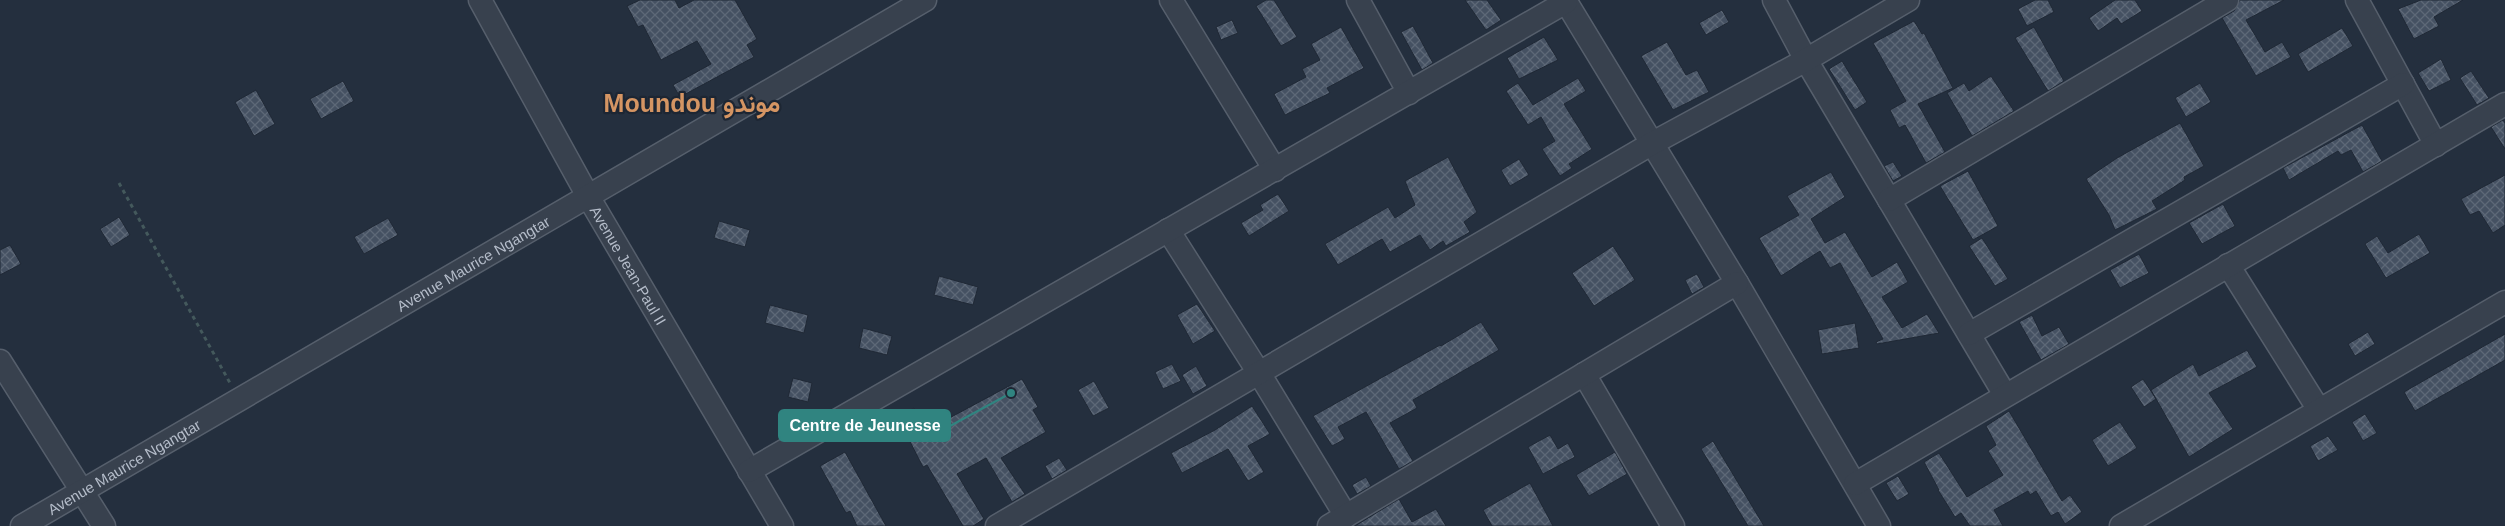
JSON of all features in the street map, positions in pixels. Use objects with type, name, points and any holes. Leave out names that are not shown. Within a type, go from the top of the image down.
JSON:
[{"type":"street","name":"Avenue Maurice Ngangtar","points":[[22,526],[589,198],[925,0]]},
{"type":"street","points":[[1171,0],[1275,170]]},
{"type":"street","points":[[1358,0],[1409,93]]},
{"type":"street","points":[[1774,0],[1806,60],[2005,395]]},
{"type":"street","points":[[997,526],[1651,144],[1806,60],[1908,0]]},
{"type":"street","points":[[1889,200],[2227,0]]},
{"type":"street","points":[[2356,0],[2436,144]]},
{"type":"street","points":[[749,471],[1566,1],[1737,283],[1879,526]]},
{"type":"street","name":"Avenue Jean-Paul II","points":[[485,2],[589,198],[782,526]]},
{"type":"street","points":[[1969,334],[2402,84]]},
{"type":"street","points":[[1855,484],[2505,104]]},
{"type":"street","points":[[1168,230],[1259,373],[1337,521],[1737,283]]},
{"type":"street","points":[[2228,266],[2319,410]]},
{"type":"street","points":[[2135,523],[2319,410],[2505,302]]},
{"type":"street","points":[[0,361],[104,526]]},
{"type":"street","points":[[1584,374],[1673,526]]},
{"type":"path","points":[[119,182],[239,400]]},
{"type":"building","points":[[640,0],[675,0],[679,8],[694,0],[735,0],[757,39],[747,45],[754,57],[680,97],[673,85],[711,64],[697,41],[661,60],[643,25],[638,27],[627,6]]},
{"type":"building","points":[[1266,0],[1274,0],[1297,37],[1281,46],[1256,6]]},
{"type":"building","points":[[1465,0],[1487,0],[1501,20],[1486,30]]},
{"type":"building","points":[[2035,0],[2048,0],[2054,12],[2027,26],[2018,9]]},
{"type":"building","points":[[2115,0],[2135,0],[2142,11],[2121,24],[2117,18],[2098,31],[2089,18]]},
{"type":"building","points":[[2240,0],[2284,0],[2246,20],[2265,52],[2282,42],[2291,57],[2256,76],[2222,18],[2234,11]]},
{"type":"building","points":[[2421,0],[2463,0],[2434,17],[2439,26],[2414,39],[2398,9]]},
{"type":"building","points":[[1722,10],[1729,22],[1706,35],[1699,23]]},
{"type":"building","points":[[1232,20],[1238,33],[1221,40],[1216,27]]},
{"type":"building","points":[[1914,21],[1922,34],[1924,33],[1953,88],[1918,104],[1945,152],[1926,163],[1905,125],[1899,128],[1890,110],[1906,101],[1873,43]]},
{"type":"building","points":[[1413,26],[1433,63],[1422,70],[1401,32]]},
{"type":"building","points":[[1341,27],[1364,68],[1327,88],[1330,93],[1285,115],[1274,94],[1306,77],[1302,69],[1320,60],[1311,44]]},
{"type":"building","points":[[2034,27],[2064,81],[2048,91],[2015,38]]},
{"type":"building","points":[[2342,28],[2353,46],[2308,72],[2298,54]]},
{"type":"building","points":[[1544,37],[1558,60],[1519,79],[1507,58]]},
{"type":"building","points":[[1667,42],[1686,75],[1697,70],[1709,92],[1673,110],[1641,56]]},
{"type":"building","points":[[2441,59],[2451,80],[2429,91],[2418,73]]},
{"type":"building","points":[[1842,61],[1867,102],[1855,110],[1829,69]]},
{"type":"building","points":[[2471,71],[2489,98],[2477,105],[2460,78]]},
{"type":"building","points":[[1991,76],[2014,111],[1972,136],[1947,93],[1964,83],[1969,91]]},
{"type":"building","points":[[1578,78],[1586,91],[1564,104],[1592,149],[1569,164],[1572,168],[1560,176],[1542,149],[1555,141],[1541,117],[1528,125],[1506,91],[1518,83],[1533,105]]},
{"type":"building","points":[[343,81],[354,101],[321,119],[310,99]]},
{"type":"building","points":[[2200,83],[2211,102],[2186,117],[2175,98]]},
{"type":"building","points":[[256,90],[275,124],[254,136],[235,102]]},
{"type":"building","points":[[2503,120],[2505,123],[2505,149],[2491,127]]},
{"type":"building","points":[[2180,123],[2204,166],[2184,177],[2185,180],[2152,201],[2157,209],[2115,230],[2109,215],[2086,179],[2117,158]]},
{"type":"building","points":[[2362,125],[2382,161],[2363,172],[2351,150],[2341,155],[2338,151],[2289,180],[2283,168]]},
{"type":"building","points":[[1448,157],[1477,212],[1464,222],[1470,232],[1446,246],[1443,241],[1430,250],[1420,235],[1390,252],[1382,239],[1338,265],[1325,244],[1388,207],[1395,218],[1415,205],[1405,181]]},
{"type":"building","points":[[1519,159],[1529,175],[1510,186],[1501,170]]},
{"type":"building","points":[[1893,162],[1902,176],[1893,181],[1884,166]]},
{"type":"building","points":[[1968,171],[1998,226],[1973,240],[1940,186]]},
{"type":"building","points":[[1831,172],[1845,197],[1811,219],[1825,243],[1845,232],[1872,277],[1897,262],[1908,282],[1882,297],[1902,328],[1927,314],[1939,333],[1877,344],[1876,342],[1883,339],[1840,263],[1830,268],[1820,251],[1781,276],[1759,238],[1799,215],[1787,196]]},
{"type":"building","points":[[2505,175],[2505,225],[2493,233],[2479,211],[2470,215],[2461,199]]},
{"type":"building","points":[[1278,194],[1289,211],[1249,236],[1241,223],[1263,210],[1260,205]]},
{"type":"building","points":[[2223,204],[2235,226],[2202,244],[2189,223]]},
{"type":"building","points":[[119,217],[130,235],[111,247],[100,229]]},
{"type":"building","points":[[388,218],[398,235],[364,254],[354,237]]},
{"type":"building","points":[[719,221],[750,230],[745,247],[714,238]]},
{"type":"building","points":[[2419,234],[2430,253],[2386,278],[2365,244],[2377,236],[2388,253]]},
{"type":"building","points":[[1982,238],[2008,279],[1995,286],[1969,246]]},
{"type":"building","points":[[10,245],[21,264],[0,275],[0,250]]},
{"type":"building","points":[[1613,246],[1635,280],[1594,306],[1572,273]]},
{"type":"building","points":[[2139,254],[2149,273],[2120,288],[2110,270]]},
{"type":"building","points":[[1697,274],[1704,287],[1692,294],[1685,280]]},
{"type":"building","points":[[939,276],[978,287],[973,305],[934,295]]},
{"type":"building","points":[[1197,304],[1215,331],[1193,344],[1177,315]]},
{"type":"building","points":[[770,305],[808,315],[804,333],[765,323]]},
{"type":"building","points":[[2032,315],[2042,336],[2059,327],[2069,344],[2041,360],[2019,322]]},
{"type":"building","points":[[1481,322],[1499,350],[1413,400],[1417,408],[1390,423],[1413,461],[1399,469],[1366,412],[1338,427],[1345,439],[1332,446],[1313,416]]},
{"type":"building","points":[[1855,323],[1859,348],[1822,354],[1818,330]]},
{"type":"building","points":[[863,328],[892,336],[887,355],[859,348]]},
{"type":"building","points":[[2368,332],[2375,344],[2355,356],[2348,344]]},
{"type":"building","points":[[2505,334],[2505,360],[2415,411],[2404,392]]},
{"type":"building","points":[[2247,350],[2257,367],[2209,393],[2233,429],[2189,457],[2151,390],[2193,364],[2199,376]]},
{"type":"building","points":[[1172,364],[1181,381],[1163,389],[1155,372]]},
{"type":"building","points":[[1196,366],[1207,386],[1193,394],[1182,375]]},
{"type":"building","points":[[793,378],[812,383],[808,402],[788,397]]},
{"type":"building","points":[[1022,379],[1038,407],[1033,410],[1046,432],[1001,458],[1025,494],[1012,502],[986,458],[957,474],[984,519],[973,526],[963,526],[927,465],[923,467],[905,432],[908,431],[900,416],[914,408],[927,430]]},
{"type":"building","points":[[2143,379],[2156,399],[2144,407],[2131,387]]},
{"type":"building","points":[[1094,381],[1109,408],[1093,416],[1078,390]]},
{"type":"building","points":[[1252,406],[1270,434],[1248,446],[1264,472],[1248,481],[1228,449],[1182,473],[1171,453],[1215,430]]},
{"type":"building","points":[[2009,411],[2062,501],[2070,495],[2082,512],[2065,524],[2058,512],[2051,516],[2036,491],[2030,495],[2028,491],[1994,510],[2003,526],[1970,526],[1961,513],[1955,517],[1938,490],[1924,462],[1939,453],[1967,497],[2003,475],[1988,451],[1996,445],[1986,426]]},
{"type":"building","points":[[2365,414],[2377,433],[2363,441],[2352,422]]},
{"type":"building","points":[[2120,422],[2137,448],[2108,466],[2092,440]]},
{"type":"building","points":[[1550,435],[1558,449],[1568,443],[1575,457],[1543,474],[1528,447]]},
{"type":"building","points":[[2328,436],[2338,450],[2318,461],[2310,446]]},
{"type":"building","points":[[1713,441],[1764,526],[1748,526],[1701,449]]},
{"type":"building","points":[[845,452],[886,526],[857,526],[850,511],[846,513],[820,466]]},
{"type":"building","points":[[1615,452],[1627,474],[1589,496],[1576,475]]},
{"type":"building","points":[[1059,458],[1067,470],[1052,479],[1045,466]]},
{"type":"building","points":[[1898,476],[1909,494],[1897,501],[1886,483]]},
{"type":"building","points":[[1366,477],[1371,486],[1357,494],[1352,485]]},
{"type":"building","points":[[1530,483],[1553,526],[1492,526],[1483,510]]},
{"type":"building","points":[[1399,499],[1412,522],[1436,509],[1446,526],[1355,526]]},
{"type":"place","name":"Centre de Jeunesse","points":[[1011,393]]},
{"type":"district","name":"Moundou موندو","points":[[692,103]]}]
